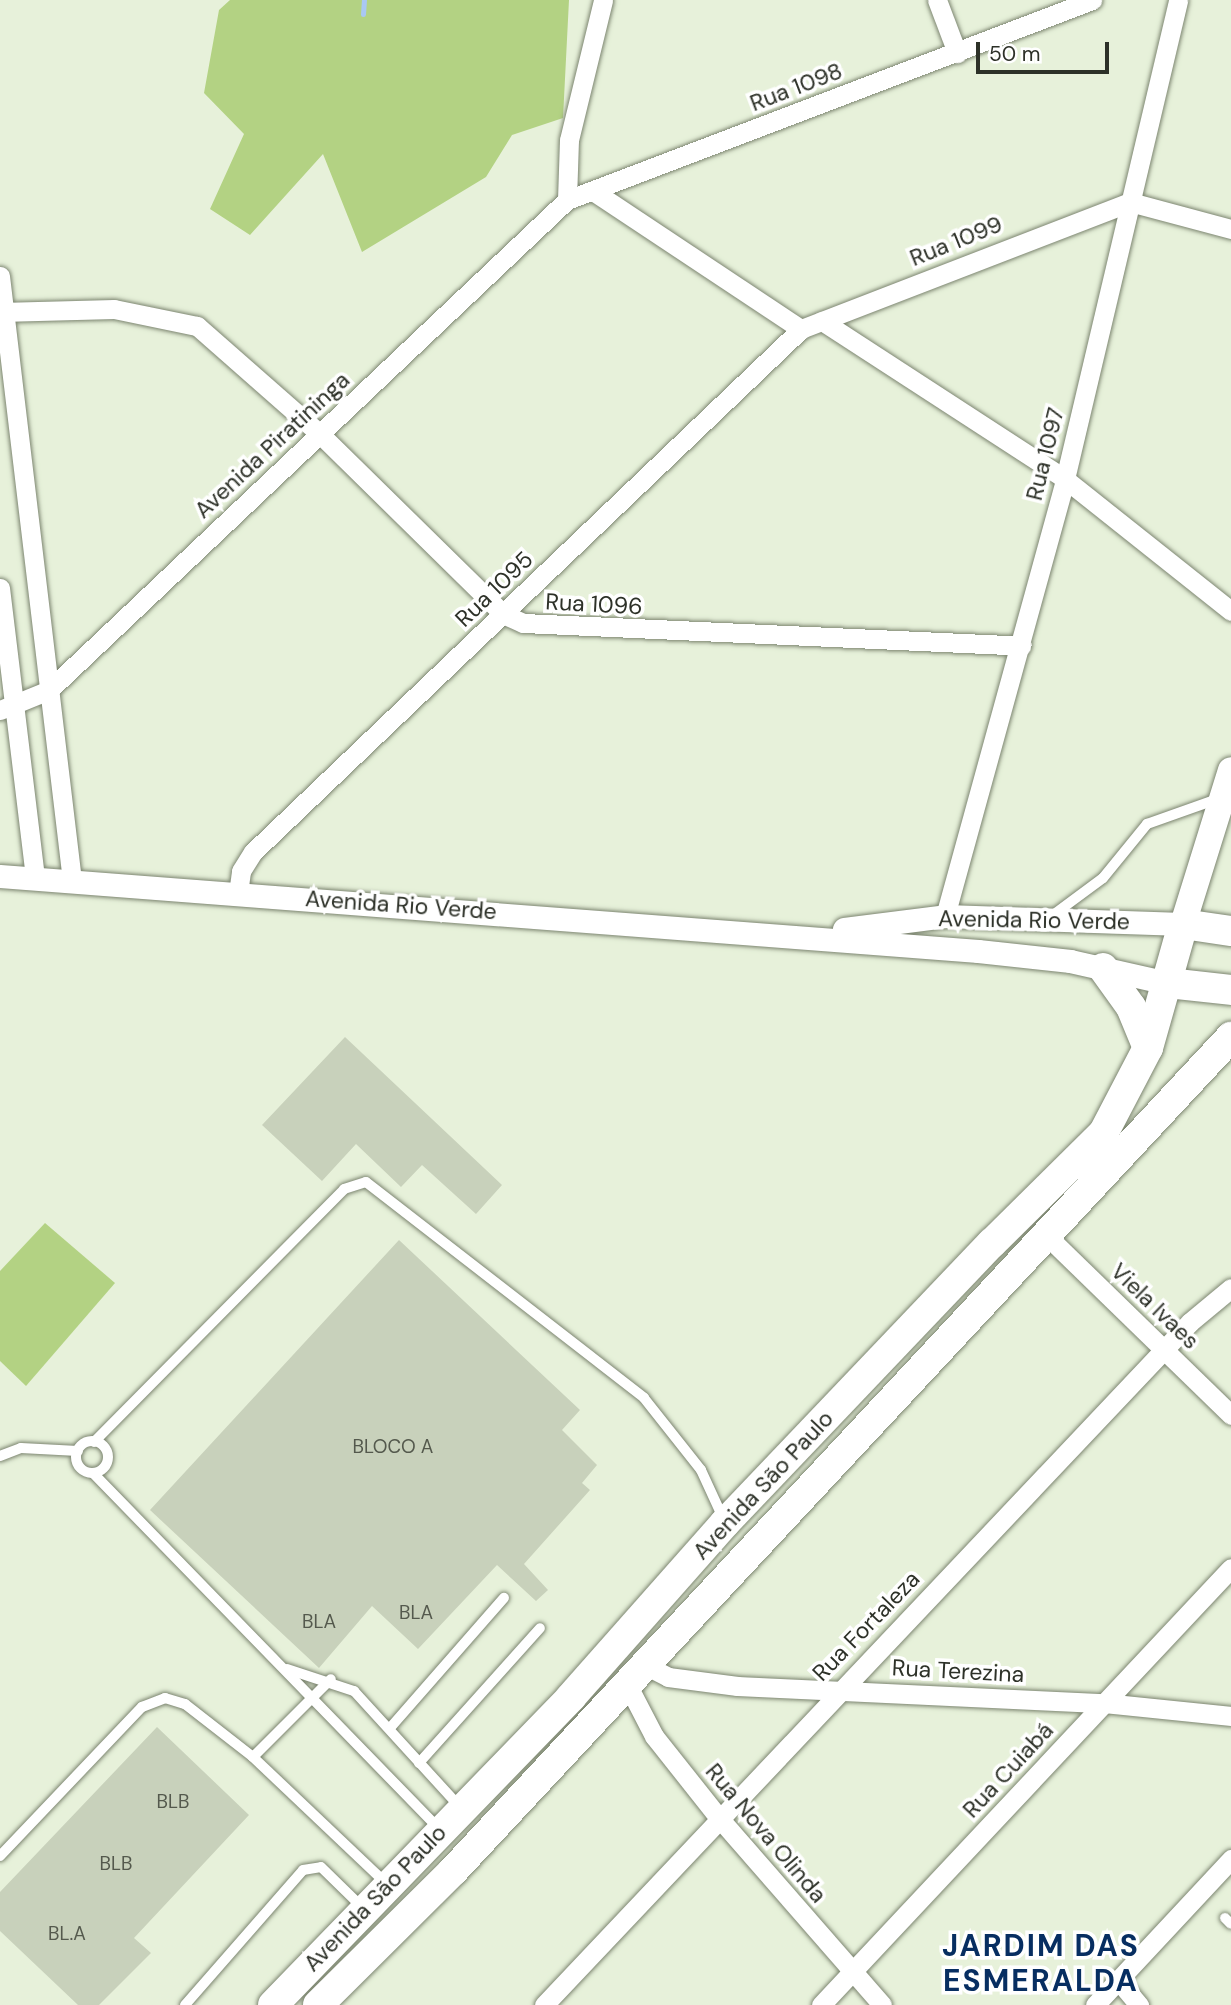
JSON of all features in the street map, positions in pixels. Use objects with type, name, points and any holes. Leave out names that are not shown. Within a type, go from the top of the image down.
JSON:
[{"type":"main road","points":[[1231,770],[1183,924],[1231,931]]},
{"type":"main road","name":"Avenida São Paulo","points":[[273,2005],[386,1884],[571,1698],[725,1523],[1104,1132],[1148,1048],[1183,924]]},
{"type":"main road","points":[[1103,968],[1131,1007],[1148,1048]]},
{"type":"main road","points":[[1168,983],[1231,990]]},
{"type":"main road","name":"Avenida São Paulo","points":[[318,2005],[453,1871],[559,1751],[1189,1078],[1231,1037]]},
{"type":"main road","points":[[1189,1078],[1231,1069]]},
{"type":"main road","points":[[634,1673],[624,1658],[651,1607]]},
{"type":"main road","points":[[559,1751],[579,1710],[571,1698]]},
{"type":"street","points":[[567,200],[569,140],[603,0]]},
{"type":"street","points":[[937,0],[957,53]]},
{"type":"street","name":"Rua 1098","points":[[530,237],[567,200],[1092,0]]},
{"type":"street","name":"Rua 1097","points":[[945,916],[1065,479],[1178,0]]},
{"type":"street","points":[[593,191],[801,329]]},
{"type":"street","points":[[1130,202],[1231,229]]},
{"type":"street","name":"Rua 1099","points":[[801,329],[1130,202]]},
{"type":"street","name":"Avenida Piratininga","points":[[7,709],[49,690],[530,237]]},
{"type":"street","points":[[0,276],[2,312],[72,881]]},
{"type":"street","name":"Rua 1096","points":[[2,312],[114,309],[197,326],[320,434],[503,614],[550,629],[1021,646]]},
{"type":"street","points":[[822,321],[1065,479],[1231,611]]},
{"type":"street","name":"Rua 1095","points":[[238,893],[241,871],[253,852],[801,329]]},
{"type":"street","points":[[0,588],[7,709],[35,879]]},
{"type":"street","name":"Avenida Rio Verde","points":[[0,876],[803,935],[1103,968],[1168,983]]},
{"type":"street","name":"Avenida Rio Verde","points":[[803,935],[945,916],[1183,924]]},
{"type":"street","name":"Viela Ivaes","points":[[1044,1233],[1231,1415]]},
{"type":"street","name":"Rua Fortaleza","points":[[544,2005],[1164,1349],[1231,1288]]},
{"type":"street","name":"Rua Cuiabá","points":[[821,2005],[1231,1568]]},
{"type":"street","name":"Rua Terezina","points":[[634,1673],[692,1682],[1104,1703],[1231,1716]]},
{"type":"street","name":"Rua Nova Olinda","points":[[634,1673],[654,1736],[719,1818],[882,2005]]},
{"type":"street","points":[[1095,2005],[1231,1859]]},
{"type":"street","points":[[1118,1980],[1139,2005]]},
{"type":"lane","points":[[1049,918],[1103,878],[1147,824],[1224,796]]},
{"type":"lane","points":[[0,1456],[21,1448],[78,1451],[94,1442],[344,1189],[366,1182],[644,1398],[701,1470],[725,1523]]},
{"type":"lane","points":[[93,1473],[108,1458],[94,1442]]},
{"type":"lane","points":[[78,1451],[78,1464],[93,1473],[287,1669],[311,1698],[440,1830]]},
{"type":"lane","points":[[390,1728],[504,1598]]},
{"type":"lane","points":[[419,1763],[540,1628]]},
{"type":"lane","points":[[287,1669],[331,1679],[354,1691],[461,1808]]},
{"type":"lane","points":[[253,1757],[331,1679]]},
{"type":"lane","points":[[0,1856],[154,1701],[185,1704],[253,1757],[386,1884]]},
{"type":"lane","points":[[185,2005],[303,1870],[321,1867],[363,1908]]},
{"type":"green space","points":[[230,0],[569,0],[563,118],[512,135],[486,177],[362,252],[323,154],[250,235],[210,209],[244,134],[204,93],[219,10]]},
{"type":"green space","points":[[45,1223],[115,1283],[26,1386],[0,1361],[0,1271]]},
{"type":"building","points":[[345,1037],[502,1185],[476,1214],[422,1165],[401,1187],[356,1144],[322,1181],[262,1125]]},
{"type":"building","points":[[399,1240],[580,1410],[562,1430],[597,1465],[582,1483],[590,1490],[524,1564],[548,1590],[536,1601],[497,1565],[418,1649],[372,1606],[319,1668],[150,1510]]},
{"type":"building","points":[[157,1727],[249,1815],[134,1938],[151,1953],[99,2005],[78,2005],[0,1931],[0,1892]]},
{"type":"waterway","points":[[363,14],[364,0]]},
{"type":"district","name":"JARDIM DAS ESMERALDA","points":[[1041,1963]]}]
